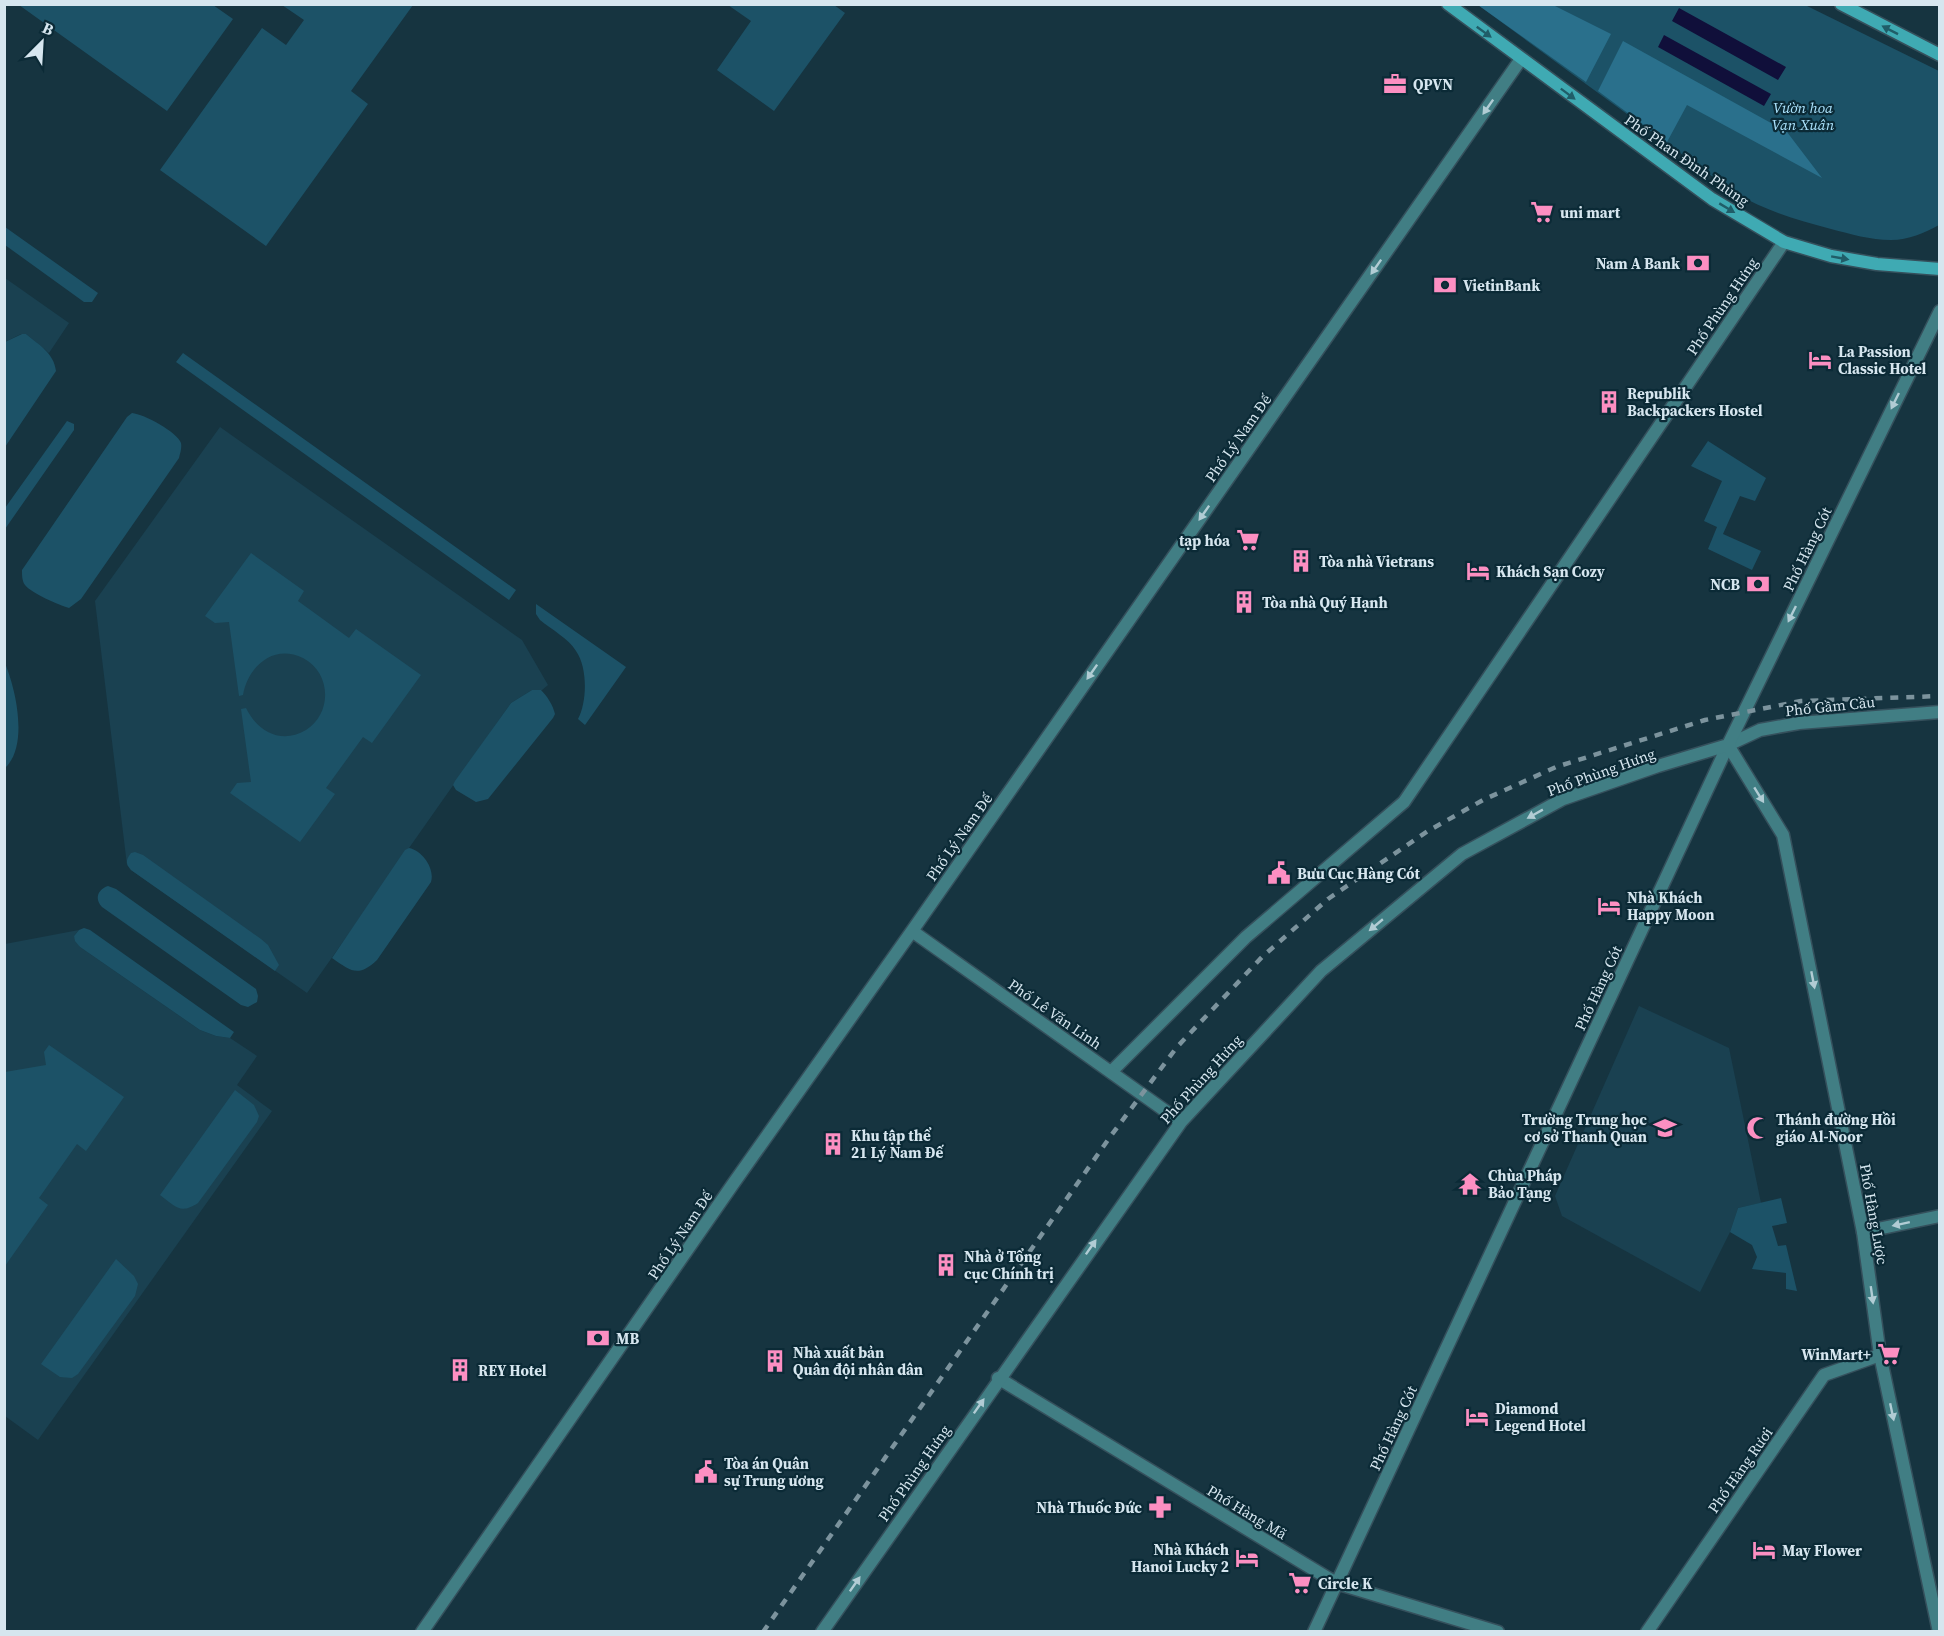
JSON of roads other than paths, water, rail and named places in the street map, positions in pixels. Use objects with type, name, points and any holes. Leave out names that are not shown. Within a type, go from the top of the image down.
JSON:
[{"type":"main road","name":"Phố Phan Đình Phùng","points":[[1448,4],[1712,199],[1784,242],[1831,256],[1877,264],[1940,269]]},
{"type":"main road","points":[[1842,4],[1940,55]]},
{"type":"street","name":"Phố Lý Nam Đế","points":[[422,1632],[1521,59]]},
{"type":"street","name":"Phố Phùng Hưng","points":[[1111,1072],[1246,937],[1404,802],[1784,242]]},
{"type":"street","name":"Phố Hàng Cót","points":[[1314,1632],[1728,745],[1940,311]]},
{"type":"street","name":"Phố Gầm Cầu","points":[[1728,745],[1760,730],[1798,723],[1940,712]]},
{"type":"street","name":"Phố Phùng Hưng","points":[[822,1632],[998,1378],[1180,1122],[1321,971],[1462,854],[1563,799],[1658,766],[1728,745]]},
{"type":"street","name":"Phố Hàng Lược","points":[[1728,745],[1783,835],[1863,1232],[1880,1355],[1939,1632]]},
{"type":"street","name":"Phố Lê Văn Linh","points":[[912,931],[1180,1122]]},
{"type":"street","points":[[1863,1232],[1940,1216]]},
{"type":"street","name":"Phố Hàng Rươi","points":[[1647,1632],[1824,1375],[1880,1355]]},
{"type":"street","name":"Phố Hàng Mã","points":[[998,1378],[1336,1583],[1498,1632]]},
{"type":"railway","points":[[763,1632],[1110,1137],[1177,1047],[1262,957],[1328,899],[1428,831],[1483,800],[1556,767],[1705,720],[1801,701],[1940,696]]},
{"type":"place","name":"QPVN","points":[[1395,84]]},
{"type":"place","name":"uni mart","points":[[1542,212]]},
{"type":"place","name":"Nam A Bank","points":[[1698,263]]},
{"type":"place","name":"VietinBank","points":[[1445,285]]},
{"type":"place","name":"La Passion Classic Hotel","points":[[1820,360]]},
{"type":"place","name":"Republik Backpackers Hostel","points":[[1609,402]]},
{"type":"place","name":"tạp hóa","points":[[1248,540]]},
{"type":"place","name":"Tòa nhà Vietrans","points":[[1301,561]]},
{"type":"place","name":"Khách Sạn Cozy","points":[[1478,571]]},
{"type":"place","name":"NCB","points":[[1758,584]]},
{"type":"place","name":"Tòa nhà Quý Hạnh","points":[[1244,602]]},
{"type":"place","name":"Bưu Cục Hàng Cót","points":[[1279,873]]},
{"type":"place","name":"Nhà Khách Happy Moon","points":[[1609,906]]},
{"type":"place","name":"Trường Trung học cơ sở Thanh Quan","points":[[1665,1128]]},
{"type":"place","name":"Thánh đường Hồi giáo Al-Noor","points":[[1758,1128]]},
{"type":"place","name":"Khu tập thể 21 Lý Nam Đế","points":[[833,1144]]},
{"type":"place","name":"Chùa Pháp Bảo Tạng","points":[[1470,1184]]},
{"type":"place","name":"Nhà ở Tổng cục Chính trị","points":[[946,1265]]},
{"type":"place","name":"MB","points":[[598,1338]]},
{"type":"place","name":"WinMart+","points":[[1889,1354]]},
{"type":"place","name":"Nhà xuất bản Quân đội nhân dân","points":[[775,1361]]},
{"type":"place","name":"REY Hotel","points":[[460,1370]]},
{"type":"place","name":"Diamond Legend Hotel","points":[[1477,1417]]},
{"type":"place","name":"Tòa án Quân sự Trung ương","points":[[706,1472]]},
{"type":"place","name":"Nhà Thuốc Đức","points":[[1160,1507]]},
{"type":"place","name":"May Flower","points":[[1764,1550]]},
{"type":"place","name":"Nhà Khách Hanoi Lucky 2","points":[[1247,1558]]},
{"type":"place","name":"Circle K","points":[[1300,1583]]},
{"type":"park label","name":"Vườn hoa Vạn Xuân","points":[[1803,116]]}]
